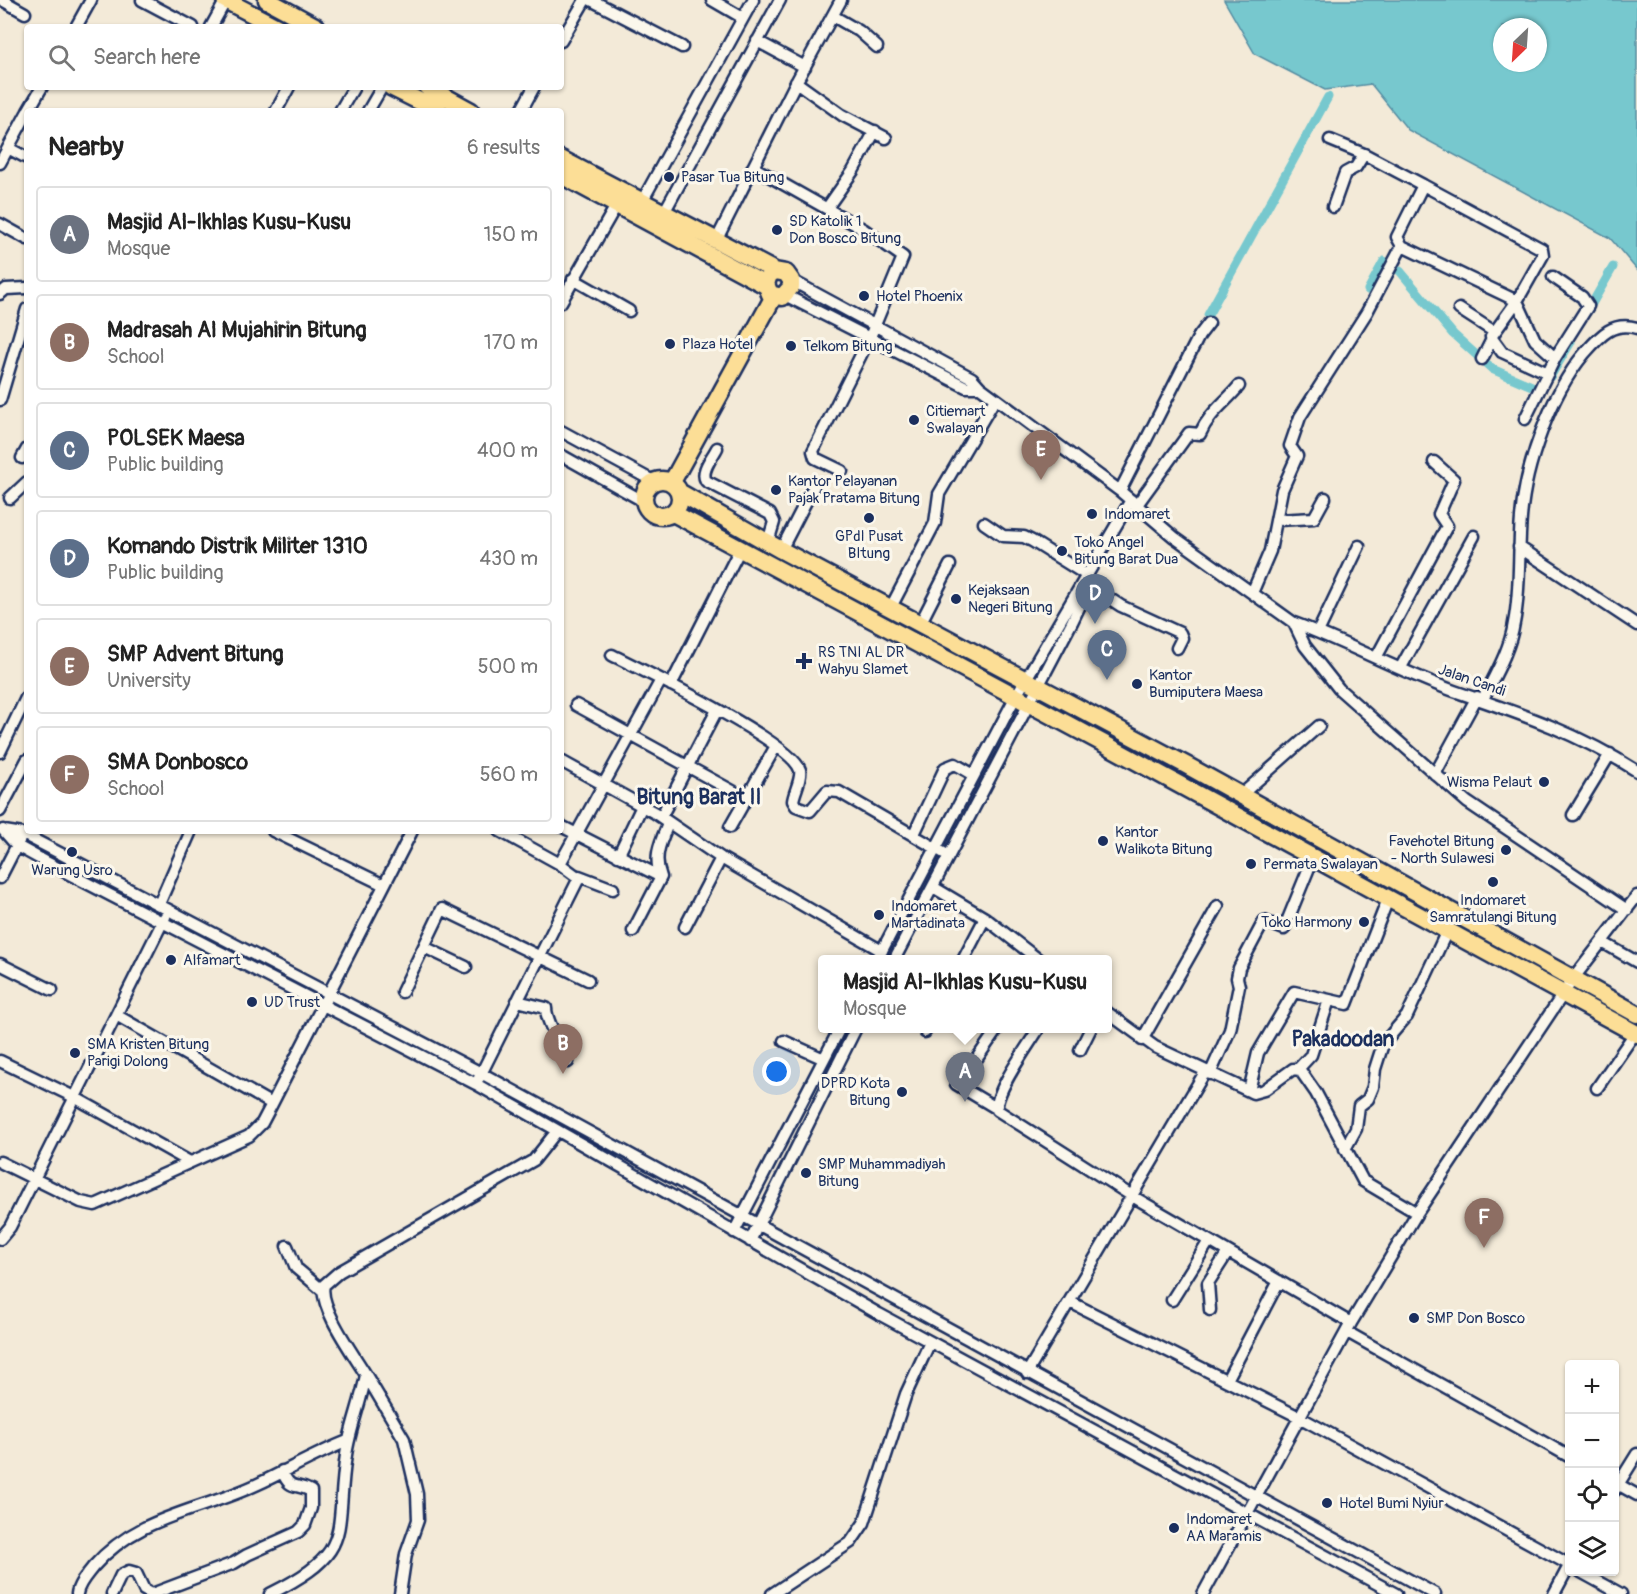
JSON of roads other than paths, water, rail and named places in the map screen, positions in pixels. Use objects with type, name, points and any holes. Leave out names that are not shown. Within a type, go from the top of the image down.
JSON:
[{"type":"highway","points":[[225,0],[271,24]]},
{"type":"highway","points":[[267,0],[311,24]]},
{"type":"highway","points":[[398,90],[434,108]]},
{"type":"highway","points":[[432,90],[466,108]]},
{"type":"highway","points":[[564,161],[779,290]]},
{"type":"highway","points":[[564,177],[617,204],[639,207]]},
{"type":"highway","points":[[661,219],[717,239],[775,271],[767,279],[779,290]]},
{"type":"highway","points":[[673,513],[679,502],[675,487],[779,290]]},
{"type":"highway","points":[[1636,1034],[1023,700],[673,513],[655,515],[647,509],[643,501],[644,492],[653,481],[666,480],[775,546],[890,609],[1033,682],[1637,1014]]},
{"type":"highway","points":[[864,616],[872,599]]},
{"type":"street","points":[[2,0],[26,13]]},
{"type":"street","points":[[78,24],[91,0]]},
{"type":"street","points":[[142,0],[187,24]]},
{"type":"street","points":[[213,24],[225,0]]},
{"type":"street","points":[[564,36],[585,0]]},
{"type":"street","points":[[591,0],[682,47]]},
{"type":"street","points":[[712,0],[743,18]]},
{"type":"street","points":[[639,207],[753,0]]},
{"type":"street","points":[[661,219],[780,0]]},
{"type":"street","points":[[717,239],[796,82],[841,0]]},
{"type":"street","points":[[833,16],[860,32],[877,47]]},
{"type":"street","points":[[734,38],[756,44],[805,67]]},
{"type":"street","points":[[796,82],[842,115],[886,138]]},
{"type":"street","points":[[30,108],[40,90]]},
{"type":"street","points":[[278,108],[287,90]]},
{"type":"street","points":[[342,108],[352,90]]},
{"type":"street","points":[[370,108],[380,90]]},
{"type":"street","points":[[523,108],[532,90]]},
{"type":"street","points":[[24,119],[4,156],[24,158]]},
{"type":"street","points":[[826,208],[853,171],[875,131]]},
{"type":"street","points":[[1330,140],[1364,154],[1542,249],[1543,255],[1517,301],[1492,335],[1482,358]]},
{"type":"street","points":[[1333,207],[1345,173],[1356,166],[1364,154]]},
{"type":"street","points":[[753,167],[887,244],[903,257],[870,337],[813,452],[815,458],[842,471]]},
{"type":"street","points":[[1423,185],[1398,237],[1398,243],[1517,301],[1535,340],[1555,358]]},
{"type":"street","points":[[564,296],[617,204]]},
{"type":"street","points":[[0,224],[24,236]]},
{"type":"street","points":[[1252,593],[1270,551],[1278,520],[1282,490],[1297,456],[1290,446],[1297,424],[1393,266],[1402,246]]},
{"type":"street","points":[[1525,419],[1555,358],[1588,306],[1582,297],[1553,277]]},
{"type":"street","points":[[573,279],[629,311]]},
{"type":"street","points":[[0,294],[6,289],[24,288]]},
{"type":"street","points":[[779,290],[875,326],[972,378],[995,399],[1120,491],[1174,537],[1294,623],[1305,646],[1339,689],[1435,774],[1487,816],[1627,910]]},
{"type":"street","points":[[779,290],[966,387],[980,387]]},
{"type":"street","points":[[1459,309],[1492,335],[1502,352],[1548,373]]},
{"type":"street","points":[[0,400],[24,319]]},
{"type":"street","points":[[1120,491],[1199,336],[1209,323]]},
{"type":"street","points":[[1435,774],[1480,698],[1512,634],[1521,514],[1537,445],[1548,412],[1575,365],[1611,327],[1637,328]]},
{"type":"street","points":[[1033,682],[1051,637],[1079,587],[1134,503],[1189,433],[1200,434],[1208,417],[1239,386]]},
{"type":"street","points":[[890,609],[936,521],[939,494],[995,399]]},
{"type":"street","points":[[564,433],[653,481]]},
{"type":"street","points":[[717,448],[704,472],[706,481],[770,514],[774,522],[775,546]]},
{"type":"street","points":[[564,456],[643,501]]},
{"type":"street","points":[[1376,658],[1447,526],[1439,514],[1454,480],[1434,462]]},
{"type":"street","points":[[10,498],[24,485]]},
{"type":"street","points":[[775,546],[814,486]]},
{"type":"street","points":[[1278,520],[1314,518],[1325,498]]},
{"type":"street","points":[[984,523],[1003,536],[1024,537],[1032,541],[1121,606],[1180,633],[1182,638],[1178,648]]},
{"type":"street","points":[[1400,669],[1474,536]]},
{"type":"street","points":[[1318,632],[1359,546]]},
{"type":"street","points":[[1519,547],[1637,626]]},
{"type":"street","points":[[671,685],[740,549]]},
{"type":"street","points":[[920,624],[950,565]]},
{"type":"street","points":[[897,955],[949,856],[1023,700],[1062,642],[1084,597],[1085,580]]},
{"type":"street","name":"Jalan Candi","points":[[1294,623],[1400,669],[1553,725],[1610,754],[1637,771]]},
{"type":"street","points":[[1051,637],[1062,642]]},
{"type":"street","points":[[612,655],[717,710],[776,746],[799,767],[800,775],[793,801],[796,806],[810,811],[827,791],[839,792],[949,856]]},
{"type":"street","points":[[562,861],[661,680]]},
{"type":"street","points":[[564,763],[642,806],[721,858],[880,955],[974,776],[1023,700]]},
{"type":"street","points":[[0,752],[24,702]]},
{"type":"street","points":[[576,705],[738,794]]},
{"type":"street","points":[[633,930],[661,877],[657,866],[657,853],[664,821],[717,710]]},
{"type":"street","points":[[1241,795],[1319,726]]},
{"type":"street","points":[[730,827],[776,746]]},
{"type":"street","points":[[1573,815],[1610,754]]},
{"type":"street","points":[[914,834],[945,768],[955,764],[974,776]]},
{"type":"street","points":[[0,811],[24,766]]},
{"type":"street","points":[[618,856],[642,806]]},
{"type":"street","points":[[564,828],[661,877]]},
{"type":"street","points":[[2,830],[24,834]]},
{"type":"street","points":[[2,830],[17,846],[476,1084],[930,1342],[1247,1513],[1374,1586],[1396,1594]]},
{"type":"street","points":[[0,878],[17,846],[27,834],[481,1073],[1435,1594]]},
{"type":"street","points":[[0,1239],[10,1227],[163,921],[164,906],[190,834]]},
{"type":"street","points":[[279,834],[384,885]]},
{"type":"street","points":[[0,1162],[81,1202],[95,1205],[249,1136],[262,1123],[410,834]]},
{"type":"street","points":[[505,834],[579,876],[613,889]]},
{"type":"street","points":[[686,927],[721,858]]},
{"type":"street","points":[[1027,1373],[1207,1073],[1230,1030],[1239,986],[1237,978],[1239,968],[1264,921],[1284,929],[1313,858]]},
{"type":"street","points":[[476,1084],[579,876]]},
{"type":"street","points":[[933,887],[985,918],[1033,955]]},
{"type":"street","points":[[1203,1594],[1349,1328],[1418,1213],[1573,979],[1637,896]]},
{"type":"street","points":[[1249,1091],[1258,1053],[1294,992],[1347,1004],[1388,898]]},
{"type":"street","points":[[1142,1040],[1218,906]]},
{"type":"street","points":[[402,992],[442,909],[588,980]]},
{"type":"street","points":[[966,955],[985,918]]},
{"type":"street","points":[[1345,1149],[1356,1129],[1359,1106],[1368,1099],[1373,1087],[1375,1069],[1383,1044],[1407,1016],[1447,931]]},
{"type":"street","points":[[1602,942],[1637,962]]},
{"type":"street","points":[[424,947],[466,967]]},
{"type":"street","points":[[0,964],[52,990]]},
{"type":"street","points":[[1112,1017],[1142,1040],[1207,1073],[1249,1091],[1264,1090],[1286,1073],[1298,1069],[1311,1055],[1329,1000]]},
{"type":"street","points":[[517,1001],[546,1008],[546,1019],[557,1036],[568,1062]]},
{"type":"street","points":[[116,1015],[272,1104]]},
{"type":"street","points":[[734,1232],[838,1033]]},
{"type":"street","points":[[750,1241],[853,1033]]},
{"type":"street","points":[[995,1033],[980,1057],[971,1067],[966,1067],[956,1084],[1132,1196],[1279,1281],[1349,1328],[1565,1455]]},
{"type":"street","points":[[996,1108],[1004,1086],[1037,1033]]},
{"type":"street","points":[[1080,1050],[1089,1033]]},
{"type":"street","points":[[1597,1088],[1636,1034]]},
{"type":"street","points":[[784,1041],[824,1059]]},
{"type":"street","points":[[0,1060],[74,1097],[189,1162]]},
{"type":"street","points":[[1298,1069],[1316,1093],[1359,1177],[1368,1186],[1418,1213]]},
{"type":"street","points":[[795,1116],[808,1122]]},
{"type":"street","points":[[322,1290],[328,1280],[339,1272],[534,1160],[557,1131]]},
{"type":"street","points":[[1172,1300],[1209,1241]]},
{"type":"street","points":[[287,1246],[296,1268],[322,1290],[331,1316],[404,1439],[417,1494],[418,1520],[406,1554],[400,1594]]},
{"type":"street","points":[[1210,1310],[1208,1283],[1228,1252]]},
{"type":"street","points":[[1227,1380],[1279,1281]]},
{"type":"street","points":[[1070,1302],[1301,1418],[1565,1563]]},
{"type":"street","points":[[772,1594],[851,1542],[864,1523],[906,1394],[930,1342]]},
{"type":"street","points":[[270,1594],[310,1573],[335,1543],[341,1521],[343,1474],[348,1441],[355,1424],[366,1375]]},
{"type":"street","points":[[77,1594],[87,1574],[101,1558],[115,1544],[136,1530],[258,1484],[348,1441]]},
{"type":"street","points":[[1619,1481],[1637,1454]]},
{"type":"street","points":[[112,1594],[121,1575],[129,1571],[136,1573],[144,1590],[151,1594],[234,1563],[298,1532],[305,1525],[311,1508],[310,1491],[292,1487],[287,1483],[282,1471]]},
{"type":"street","points":[[1619,1487],[1637,1495]]},
{"type":"street","points":[[1374,1586],[1382,1565]]},
{"type":"street","points":[[1554,1594],[1565,1573]]},
{"type":"street","points":[[1588,1576],[1621,1594]]},
{"type":"water","points":[[1224,0],[1637,0],[1637,270],[1610,238],[1408,130],[1371,84],[1325,90],[1255,54]]},
{"type":"waterway","points":[[1208,315],[1328,97]]},
{"type":"waterway","points":[[1368,290],[1384,261],[1400,271],[1453,334],[1492,369],[1541,390],[1543,388]]},
{"type":"waterway","points":[[1586,314],[1613,267]]},
{"type":"waterway","points":[[1550,377],[1571,342]]},
{"type":"place","name":"Pasar Tua Bitung","points":[[669,177]]},
{"type":"place","name":"SD Katolik 1 Don Bosco Bitung","points":[[777,230]]},
{"type":"place","name":"Hotel Phoenix","points":[[864,296]]},
{"type":"place","name":"Plaza Hotel","points":[[670,344]]},
{"type":"place","name":"Telkom Bitung","points":[[791,346]]},
{"type":"place","name":"Citiemart Swalayan","points":[[914,420]]},
{"type":"place","name":"SMP Advent Bitung","points":[[1041,480]]},
{"type":"place","name":"Kantor Pelayanan Pajak Pratama Bitung","points":[[776,490]]},
{"type":"place","name":"Indomaret","points":[[1092,514]]},
{"type":"place","name":"GPdI Pusat BItung","points":[[869,518]]},
{"type":"place","name":"Toko Angel Bitung Barat Dua","points":[[1062,551]]},
{"type":"place","name":"Kejaksaan Negeri Bitung","points":[[956,599]]},
{"type":"place","name":"Komando Distrik Militer 1310","points":[[1095,624]]},
{"type":"place","name":"RS TNI AL DR Wahyu Slamet","points":[[804,661]]},
{"type":"place","name":"POLSEK Maesa","points":[[1107,680]]},
{"type":"place","name":"Kantor Bumiputera Maesa","points":[[1137,684]]},
{"type":"place","name":"Wisma Pelaut","points":[[1544,782]]},
{"type":"place","name":"Kantor Walikota Bitung","points":[[1103,841]]},
{"type":"place","name":"Favehotel Bitung - North Sulawesi","points":[[1506,850]]},
{"type":"place","name":"Warung Usro","points":[[72,852]]},
{"type":"place","name":"Permata Swalayan","points":[[1251,864]]},
{"type":"place","name":"Indomaret Samratulangi Bitung","points":[[1493,882]]},
{"type":"place","name":"Indomaret Martadinata","points":[[879,915]]},
{"type":"place","name":"Toko Harmony","points":[[1364,922]]},
{"type":"place","name":"Alfamart","points":[[171,960]]},
{"type":"place","name":"UD Trust","points":[[252,1002]]},
{"type":"place","name":"SMA Kristen Bitung Parigi Dolong","points":[[75,1053]]},
{"type":"place","name":"Madrasah Al Mujahirin Bitung","points":[[563,1074]]},
{"type":"place","name":"DPRD Kota Bitung","points":[[902,1092]]},
{"type":"place","name":"Masjid Al-Ikhlas Kusu-Kusu","points":[[965,1102]]},
{"type":"place","name":"SMP Muhammadiyah Bitung","points":[[806,1173]]},
{"type":"place","name":"SMA Donbosco","points":[[1484,1248]]},
{"type":"place","name":"SMP Don Bosco","points":[[1414,1318]]},
{"type":"place","name":"Hotel Bumi Nyiur","points":[[1327,1503]]},
{"type":"place","name":"Indomaret AA Maramis","points":[[1174,1528]]},
{"type":"district","name":"Bitung Barat II","points":[[699,797]]},
{"type":"district","name":"Pakadoodan","points":[[1343,1039]]}]
